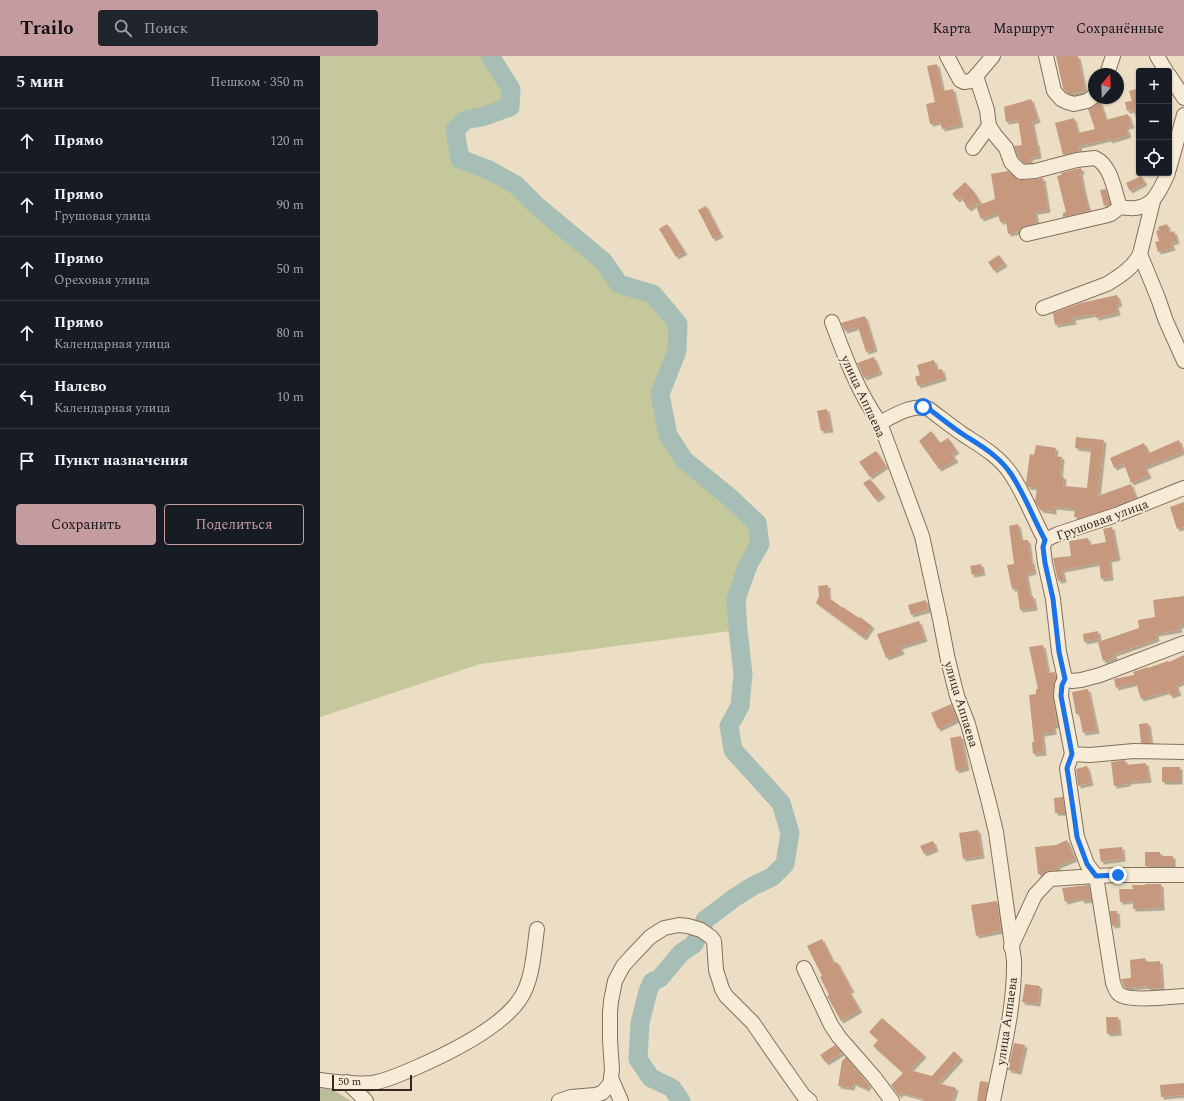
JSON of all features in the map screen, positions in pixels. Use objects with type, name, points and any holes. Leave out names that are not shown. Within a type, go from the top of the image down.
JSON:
[{"type":"street","points":[[947,56],[960,80],[964,82],[971,81],[993,56]]},
{"type":"street","points":[[1046,56],[1054,91],[1061,99],[1074,104],[1088,100]]},
{"type":"street","points":[[1109,68],[1112,56]]},
{"type":"street","points":[[1157,56],[1164,68]]},
{"type":"street","points":[[976,76],[987,110],[989,126],[1006,148],[1011,162],[1021,172],[1035,171],[1077,160],[1092,158],[1099,159],[1105,165],[1110,175],[1120,207]]},
{"type":"street","points":[[1172,79],[1184,97]]},
{"type":"street","points":[[1172,158],[1184,115]]},
{"type":"street","points":[[973,148],[989,126]]},
{"type":"street","points":[[1043,308],[1107,284],[1131,267],[1140,254],[1153,201],[1161,189],[1167,176]]},
{"type":"street","points":[[1027,234],[1093,220],[1111,214],[1120,207],[1133,209],[1153,201]]},
{"type":"street","points":[[1140,254],[1166,321],[1184,361]]},
{"type":"street","name":"улица Аппаева","points":[[832,322],[854,378],[871,411],[880,423],[922,536],[948,660],[957,696],[968,724],[996,832],[1014,960],[1013,988],[1009,1018],[993,1101]]},
{"type":"street","points":[[880,423],[909,409],[923,407],[929,409],[962,434],[983,447],[1002,463],[1010,474],[1030,509],[1045,540]]},
{"type":"street","name":"Грушовая улица","points":[[1065,679],[1059,652],[1053,599],[1045,563],[1043,547],[1045,540],[1058,534],[1116,515],[1184,488]]},
{"type":"street","points":[[1184,643],[1100,675],[1081,680],[1072,681],[1065,679],[1062,685],[1061,696],[1072,754],[1067,768],[1077,837],[1087,864],[1096,876],[1113,983],[1117,993],[1123,996],[1141,998],[1184,996]]},
{"type":"street","points":[[1072,754],[1090,755],[1142,751],[1184,752]]},
{"type":"street","points":[[1011,947],[1035,895],[1050,880],[1118,875],[1184,875]]},
{"type":"street","points":[[559,1101],[571,1097],[602,1093],[610,1084],[612,1070],[610,1013],[613,990],[619,973],[632,956],[656,933],[671,926],[688,926],[702,930],[711,937],[714,941],[716,970],[722,989],[726,996],[753,1023],[803,1095],[810,1101]]},
{"type":"street","points":[[320,1080],[371,1083],[384,1080],[425,1064],[453,1050],[491,1026],[509,1012],[521,999],[528,984],[537,929]]},
{"type":"street","points":[[804,968],[831,1025],[839,1037],[874,1077],[892,1101]]},
{"type":"street","points":[[611,1078],[621,1101]]},
{"type":"street","points":[[347,1082],[366,1101]]},
{"type":"green space","points":[[320,56],[490,56],[511,89],[510,107],[482,117],[465,120],[455,130],[460,159],[489,170],[516,185],[537,206],[603,261],[619,284],[653,294],[678,324],[677,351],[660,394],[668,435],[684,460],[727,495],[757,523],[760,544],[748,565],[736,599],[738,630],[480,664],[320,717]]},
{"type":"green space","points":[[320,1088],[333,1090],[351,1101],[320,1101]]},
{"type":"building","points":[[1056,56],[1078,56],[1085,91],[1070,94],[1066,92],[1063,88]]},
{"type":"building","points":[[937,64],[943,91],[953,89],[961,125],[942,129],[940,122],[930,124],[926,104],[935,102],[927,66]]},
{"type":"building","points":[[1136,89],[1136,118],[1134,110],[1127,111],[1125,102],[1132,101],[1129,91]]},
{"type":"building","points":[[1031,99],[1038,120],[1032,122],[1039,156],[1030,158],[1031,163],[1024,163],[1018,157],[1014,146],[1022,145],[1018,120],[1006,122],[1004,107]]},
{"type":"building","points":[[1097,104],[1101,104],[1106,120],[1128,114],[1132,126],[1126,127],[1129,135],[1110,141],[1109,139],[1079,146],[1080,151],[1063,155],[1055,123],[1074,118],[1078,133],[1095,129],[1088,109]]},
{"type":"building","points":[[1081,168],[1082,172],[1080,172],[1088,208],[1091,210],[1063,217],[1063,213],[1066,212],[1057,176],[1061,175],[1061,173]]},
{"type":"building","points":[[1008,171],[1018,180],[1043,178],[1048,210],[1035,212],[1037,223],[1025,226],[1018,232],[1008,234],[1006,221],[1000,222],[998,213],[981,219],[976,206],[995,199],[991,174]]},
{"type":"building","points":[[1141,176],[1145,183],[1130,191],[1126,183]]},
{"type":"building","points":[[965,182],[980,202],[968,209],[961,197],[957,200],[952,194]]},
{"type":"building","points":[[1106,189],[1110,204],[1104,206],[1100,190]]},
{"type":"building","points":[[706,206],[721,235],[713,239],[698,210]]},
{"type":"building","points":[[667,224],[685,252],[676,257],[659,229]]},
{"type":"building","points":[[1167,224],[1170,233],[1174,231],[1177,241],[1171,243],[1173,248],[1158,252],[1155,242],[1159,241],[1156,231],[1159,230],[1158,227]]},
{"type":"building","points":[[999,255],[1005,264],[994,271],[988,262]]},
{"type":"building","points":[[1117,295],[1120,304],[1116,305],[1118,313],[1096,318],[1095,314],[1073,318],[1074,322],[1055,325],[1053,313],[1081,303]]},
{"type":"building","points":[[865,316],[875,349],[866,352],[858,327],[845,331],[841,323]]},
{"type":"building","points":[[874,357],[880,372],[864,378],[857,363]]},
{"type":"building","points":[[934,360],[937,370],[942,369],[944,378],[918,386],[915,377],[920,375],[917,365]]},
{"type":"building","points":[[827,409],[831,430],[821,431],[817,411]]},
{"type":"building","points":[[931,431],[940,443],[948,438],[957,451],[952,454],[956,460],[939,469],[919,441]]},
{"type":"building","points":[[1076,437],[1104,440],[1098,496],[1131,484],[1136,498],[1080,518],[1074,517],[1075,509],[1054,507],[1054,512],[1040,510],[1035,501],[1037,488],[1028,487],[1026,483],[1030,454],[1034,455],[1036,445],[1056,448],[1055,456],[1062,457],[1060,476],[1064,477],[1063,486],[1087,488],[1091,450],[1075,448]]},
{"type":"building","points":[[1179,440],[1183,452],[1145,467],[1149,476],[1131,483],[1124,464],[1114,468],[1110,458],[1144,443],[1149,453]]},
{"type":"building","points":[[876,451],[886,466],[870,477],[859,462]]},
{"type":"building","points":[[870,479],[883,495],[876,500],[863,483]]},
{"type":"building","points":[[1184,502],[1184,527],[1177,529],[1170,507]]},
{"type":"building","points":[[1018,524],[1021,540],[1028,540],[1034,572],[1026,574],[1030,597],[1033,596],[1035,608],[1020,610],[1017,588],[1012,589],[1007,565],[1014,564],[1009,526]]},
{"type":"building","points":[[1112,527],[1118,558],[1109,560],[1111,578],[1101,579],[1099,563],[1062,570],[1064,580],[1058,581],[1053,558],[1071,556],[1069,541],[1088,538],[1090,545],[1106,542],[1103,529]]},
{"type":"building","points":[[981,564],[983,573],[972,575],[970,566]]},
{"type":"building","points":[[828,585],[829,598],[872,626],[864,638],[816,603],[819,596],[818,586]]},
{"type":"building","points":[[1184,596],[1184,625],[1179,626],[1180,630],[1156,634],[1157,639],[1114,654],[1115,658],[1103,661],[1098,642],[1139,628],[1138,620],[1155,617],[1153,600]]},
{"type":"building","points":[[926,600],[928,610],[911,615],[908,605]]},
{"type":"building","points":[[919,621],[925,639],[900,647],[902,652],[886,658],[877,634]]},
{"type":"building","points":[[1098,631],[1099,639],[1084,642],[1083,634]]},
{"type":"building","points":[[1043,645],[1048,673],[1055,672],[1053,695],[1057,726],[1053,726],[1054,732],[1042,734],[1044,753],[1033,754],[1032,742],[1034,742],[1029,695],[1036,694],[1036,689],[1038,689],[1029,647]]},
{"type":"building","points":[[1184,655],[1184,682],[1176,685],[1179,693],[1170,696],[1169,691],[1141,699],[1136,683],[1116,688],[1114,679],[1134,675],[1133,672],[1168,661],[1169,662]]},
{"type":"building","points":[[1088,689],[1097,731],[1083,733],[1079,714],[1076,714],[1072,692]]},
{"type":"building","points":[[951,704],[957,720],[938,729],[931,713]]},
{"type":"building","points":[[1148,723],[1151,743],[1141,743],[1139,724]]},
{"type":"building","points":[[961,736],[967,768],[956,771],[950,738]]},
{"type":"building","points":[[1125,760],[1126,765],[1146,763],[1149,780],[1128,782],[1128,784],[1114,786],[1111,762]]},
{"type":"building","points":[[1087,766],[1091,783],[1078,786],[1076,769]]},
{"type":"building","points":[[1162,767],[1180,767],[1180,782],[1162,782]]},
{"type":"building","points":[[1063,797],[1065,813],[1055,813],[1054,798]]},
{"type":"building","points":[[978,830],[982,856],[963,859],[959,833]]},
{"type":"building","points":[[1067,840],[1075,859],[1058,866],[1058,869],[1056,870],[1038,874],[1035,847],[1056,845]]},
{"type":"building","points":[[933,841],[936,849],[924,854],[920,846]]},
{"type":"building","points":[[1122,847],[1123,859],[1101,862],[1099,849]]},
{"type":"building","points":[[1145,852],[1160,852],[1160,856],[1173,856],[1173,866],[1145,866]]},
{"type":"building","points":[[1161,884],[1162,908],[1133,909],[1133,901],[1120,902],[1119,889],[1133,889],[1132,885]]},
{"type":"building","points":[[1089,885],[1091,900],[1082,901],[1081,898],[1065,902],[1062,888]]},
{"type":"building","points":[[997,901],[1001,931],[976,936],[971,905]]},
{"type":"building","points":[[1110,911],[1117,911],[1118,925],[1112,926]]},
{"type":"building","points":[[822,939],[834,963],[837,962],[852,990],[849,991],[860,1010],[841,1021],[827,996],[829,995],[820,977],[822,976],[807,946]]},
{"type":"building","points":[[1145,958],[1146,962],[1160,961],[1162,988],[1148,989],[1148,986],[1124,987],[1121,979],[1131,978],[1130,960]]},
{"type":"building","points":[[1025,984],[1040,986],[1038,1004],[1022,1002]]},
{"type":"building","points":[[1106,1017],[1118,1017],[1119,1033],[1107,1034]]},
{"type":"building","points":[[882,1018],[924,1055],[910,1070],[932,1076],[954,1051],[961,1058],[938,1083],[956,1088],[952,1101],[923,1101],[924,1099],[901,1093],[899,1096],[891,1085],[903,1073],[873,1046],[878,1040],[869,1032]]},
{"type":"building","points":[[1014,1043],[1025,1045],[1019,1072],[1008,1070]]},
{"type":"building","points":[[835,1045],[842,1053],[826,1063],[820,1055]]},
{"type":"building","points":[[846,1057],[869,1085],[867,1089],[853,1083],[852,1088],[838,1086],[842,1061]]},
{"type":"building","points":[[980,1081],[988,1082],[985,1101],[977,1101]]},
{"type":"building","points":[[1184,1083],[1184,1095],[1161,1097],[1160,1085]]},
{"type":"waterway","points":[[490,56],[511,89],[510,107],[482,117],[465,120],[455,130],[460,159],[489,170],[516,185],[537,206],[603,261],[619,284],[653,294],[678,324],[677,351],[660,394],[668,435],[684,460],[727,495],[757,523],[760,544],[748,565],[736,599],[743,674],[740,706],[729,726],[733,750],[781,803],[790,833],[785,864],[772,877],[753,886],[734,898],[705,920],[694,944],[681,953],[660,978],[652,982],[648,991],[640,1023],[638,1059],[651,1078],[672,1088],[681,1101]]},
{"type":"route","points":[[923,407],[929,409],[962,434],[983,447],[1002,463],[1020,489],[1045,540],[1043,543],[1045,563],[1053,599],[1059,652],[1065,679],[1062,685],[1061,696],[1072,754],[1068,761],[1067,768],[1077,837],[1087,864],[1096,876],[1118,875]]}]
